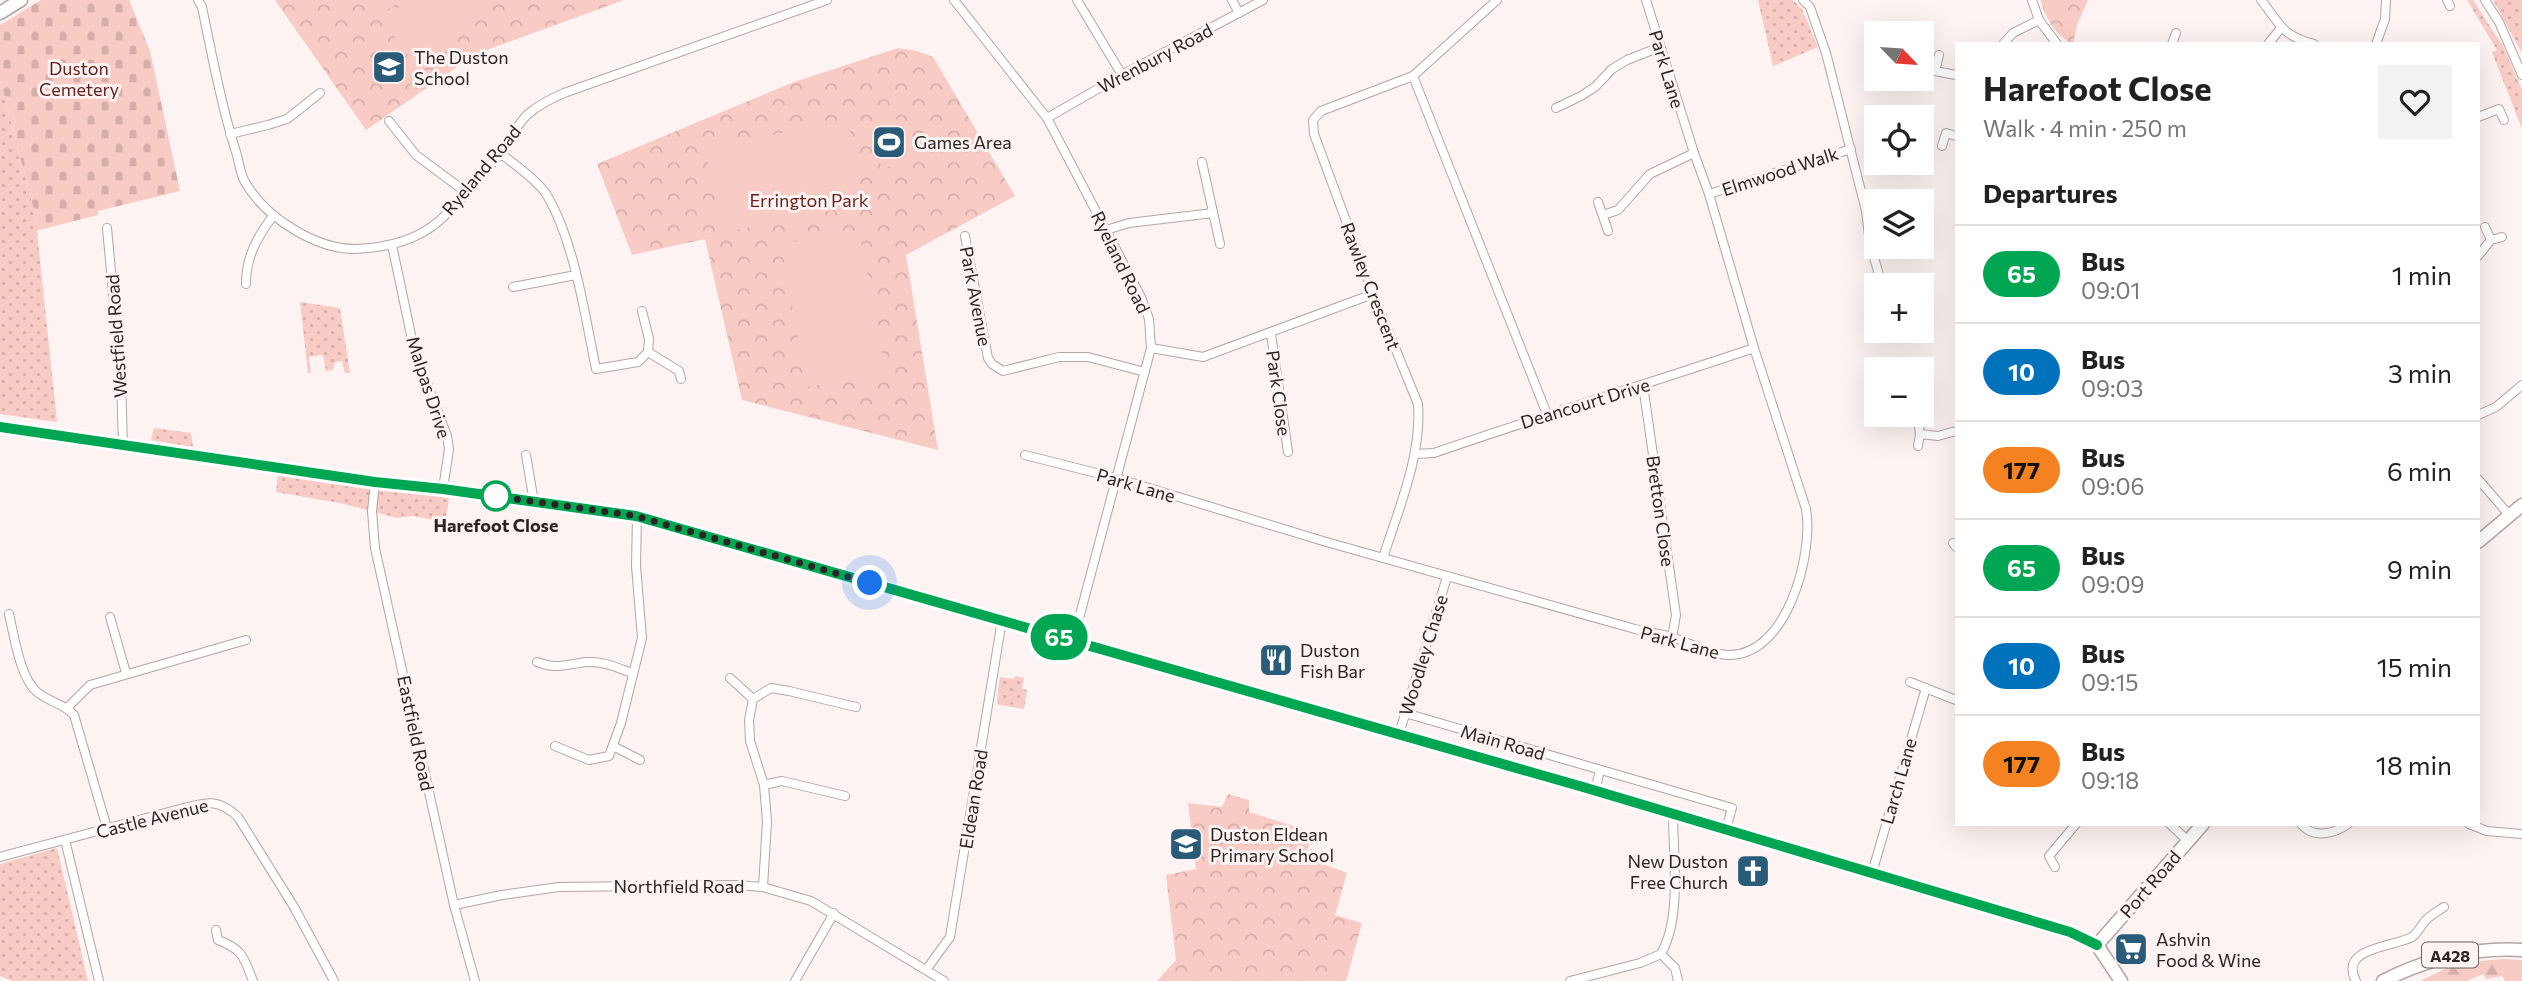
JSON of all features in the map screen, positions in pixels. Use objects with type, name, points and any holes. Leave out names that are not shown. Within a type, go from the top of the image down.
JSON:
[{"type":"street","points":[[0,13],[21,0]]},
{"type":"street","name":"Ryeland Road","points":[[198,0],[202,6],[230,134],[245,182],[273,216],[313,240],[332,246],[369,248],[392,245],[416,236],[437,223],[467,193],[526,116],[541,104],[564,93],[827,0]]},
{"type":"street","name":"Ryeland Road","points":[[954,0],[1047,118],[1107,230],[1149,318],[1151,348],[1073,641]]},
{"type":"street","points":[[1077,0],[1122,75]]},
{"type":"street","points":[[1232,0],[1239,13]]},
{"type":"street","name":"Wrenbury Road","points":[[1047,118],[1263,0]]},
{"type":"street","name":"Rawley Crescent","points":[[1383,558],[1415,454],[1420,422],[1419,404],[1373,294],[1314,134],[1313,120],[1321,111],[1413,76],[1497,0]]},
{"type":"street","name":"Park Lane","points":[[1025,455],[1116,478],[1383,558],[1672,638],[1708,651],[1727,655],[1751,649],[1768,636],[1783,619],[1800,576],[1808,519],[1709,194],[1646,0]]},
{"type":"street","points":[[1803,0],[1810,7],[1826,53],[1866,211],[1870,244],[1878,273]]},
{"type":"street","points":[[2032,0],[2039,20],[2056,42]]},
{"type":"street","points":[[2261,0],[2281,28],[2308,42]]},
{"type":"street","points":[[2377,42],[2385,19],[2386,0]]},
{"type":"street","points":[[2485,0],[2499,22],[2522,75]]},
{"type":"street","points":[[2005,42],[2013,33],[2039,20]]},
{"type":"street","points":[[2270,42],[2281,28]]},
{"type":"street","points":[[2173,42],[2176,33]]},
{"type":"street","points":[[1556,108],[1595,87],[1612,69],[1627,60],[1660,47]]},
{"type":"street","points":[[1939,55],[1935,71],[1955,75]]},
{"type":"street","points":[[1413,76],[1547,414]]},
{"type":"street","points":[[230,134],[287,119],[320,93]]},
{"type":"street","points":[[2480,116],[2499,109],[2504,120]]},
{"type":"street","points":[[389,121],[416,155],[467,193]]},
{"type":"street","points":[[1942,146],[1946,133],[1955,136]]},
{"type":"street","name":"Elmwood Walk","points":[[1709,194],[1851,149]]},
{"type":"street","points":[[500,153],[548,195],[576,275],[596,369],[638,362],[648,352],[649,339],[642,311]]},
{"type":"street","points":[[1603,215],[1618,210],[1650,174],[1694,153]]},
{"type":"street","points":[[1202,162],[1220,244]]},
{"type":"street","points":[[1598,202],[1608,230]]},
{"type":"street","points":[[1107,230],[1129,223],[1213,213]]},
{"type":"street","points":[[246,284],[251,250],[273,216]]},
{"type":"street","points":[[2485,227],[2491,240]]},
{"type":"street","name":"Westfield Road","points":[[107,228],[121,380],[123,445]]},
{"type":"street","name":"Park Avenue","points":[[965,236],[988,358],[997,368],[1003,370],[1059,357],[1088,357],[1145,372]]},
{"type":"street","points":[[2480,254],[2491,240],[2502,236]]},
{"type":"street","name":"Malpas Drive","points":[[392,245],[414,349],[447,436],[449,449],[443,489]]},
{"type":"street","points":[[513,287],[576,275]]},
{"type":"street","points":[[1151,348],[1203,357],[1373,294]]},
{"type":"street","name":"Park Close","points":[[1271,334],[1288,452]]},
{"type":"street","name":"Deancourt Drive","points":[[1415,454],[1434,453],[1754,348]]},
{"type":"street","points":[[648,352],[679,371],[681,379]]},
{"type":"street","name":"Bretton Close","points":[[1643,385],[1676,615],[1672,638]]},
{"type":"street","points":[[2480,414],[2496,407],[2522,385]]},
{"type":"street","name":"Main Road","points":[[0,427],[375,482],[636,516],[1726,829],[2070,932],[2097,945]]},
{"type":"street","points":[[1918,446],[1919,427]]},
{"type":"street","points":[[1920,434],[1938,436],[1955,431]]},
{"type":"street","points":[[526,455],[534,502]]},
{"type":"street","points":[[2480,481],[2510,516]]},
{"type":"street","name":"Eastfield Road","points":[[375,482],[372,511],[376,548],[454,905],[475,981]]},
{"type":"street","points":[[2480,539],[2522,505]]},
{"type":"street","points":[[555,746],[589,760],[609,756],[621,723],[642,638],[636,566],[636,516]]},
{"type":"street","name":"Woodley Chase","points":[[1399,734],[1447,576]]},
{"type":"street","points":[[9,614],[30,685],[38,693],[67,708],[74,715],[107,828]]},
{"type":"street","points":[[110,617],[126,673]]},
{"type":"street","name":"Eldean Road","points":[[926,970],[950,937],[1002,620]]},
{"type":"street","points":[[67,708],[90,685],[246,640]]},
{"type":"street","points":[[537,662],[553,667],[588,662],[604,663],[632,673]]},
{"type":"street","points":[[730,678],[753,699]]},
{"type":"street","points":[[1910,682],[1955,700]]},
{"type":"street","points":[[763,887],[767,821],[764,785],[750,741],[749,720],[753,699],[771,688],[856,707]]},
{"type":"street","name":"Larch Lane","points":[[1871,873],[1926,688]]},
{"type":"street","name":"Main Road","points":[[1405,713],[1732,808],[1726,829]]},
{"type":"street","points":[[612,746],[640,760]]},
{"type":"street","points":[[1595,791],[1600,770]]},
{"type":"street","points":[[764,785],[782,782],[845,796]]},
{"type":"street","name":"Castle Avenue","points":[[0,857],[209,802],[228,808],[238,817],[294,907],[334,981]]},
{"type":"street","points":[[1570,981],[1640,963],[1661,954],[1668,941],[1673,911],[1673,814]]},
{"type":"street","points":[[2049,856],[2074,826]]},
{"type":"street","points":[[2172,826],[2188,841]]},
{"type":"street","name":"Port Road","points":[[2097,945],[2201,826]]},
{"type":"street","points":[[2302,826],[2320,834],[2339,831],[2345,826]]},
{"type":"street","points":[[2474,826],[2487,831],[2522,834]]},
{"type":"street","points":[[65,840],[99,981]]},
{"type":"street","points":[[2040,849],[2049,856],[2055,867]]},
{"type":"street","name":"Northfield Road","points":[[454,905],[559,887],[763,887],[791,894],[834,913],[944,981]]},
{"type":"street","points":[[2356,981],[2353,964],[2359,956],[2384,944],[2412,937],[2426,920],[2444,907]]},
{"type":"street","points":[[794,981],[834,913]]},
{"type":"street","points":[[216,930],[216,944],[232,945],[241,953],[253,981]]},
{"type":"street","points":[[2097,945],[2121,981]]},
{"type":"street","name":"A428","points":[[2383,981],[2454,954],[2485,950],[2522,950]]},
{"type":"street","points":[[1661,954],[1675,968],[1678,981]]},
{"type":"green space","name":"Duston Cemetery","points":[[41,0],[129,0],[150,51],[180,191],[98,211],[98,215],[39,230],[0,79],[0,25]]},
{"type":"green space","name":"The Duston School","points":[[275,0],[624,0],[476,54],[366,130]]},
{"type":"green space","points":[[370,0],[402,0],[380,15]]},
{"type":"green space","points":[[409,0],[486,0],[491,8],[413,63],[382,19]]},
{"type":"green space","points":[[510,0],[538,0],[519,13]]},
{"type":"green space","points":[[1758,0],[1793,0],[1802,9],[1818,47],[1773,66]]},
{"type":"green space","points":[[2041,0],[2088,0],[2077,25],[2073,42],[2062,37],[2045,13]]},
{"type":"green space","points":[[2467,0],[2473,0],[2504,48],[2522,90],[2522,129],[2492,52],[2497,50]]},
{"type":"green space","points":[[2493,0],[2522,0],[2522,53]]},
{"type":"green space","name":"Errington Park","points":[[898,48],[933,57],[1015,196],[906,255],[938,450],[742,400],[705,239],[632,255],[597,164],[794,82]]},
{"type":"green space","points":[[0,79],[39,230],[57,422],[0,414]]},
{"type":"green space","name":"Games Area","points":[[895,115],[910,160],[882,169],[868,124]]},
{"type":"green space","points":[[847,120],[864,204],[722,233],[705,149]]},
{"type":"green space","points":[[859,230],[885,372],[807,387],[781,244]]},
{"type":"green space","points":[[300,302],[340,308],[350,373],[345,373],[342,361],[335,362],[333,370],[326,371],[323,355],[309,357],[311,373],[308,373]]},
{"type":"green space","points":[[154,428],[191,433],[193,447],[151,440]]},
{"type":"green space","points":[[278,474],[449,498],[446,519],[413,516],[397,518],[340,503],[276,492]]},
{"type":"green space","points":[[1015,676],[1024,678],[1022,689],[1027,690],[1024,709],[999,705],[997,701],[1000,677],[1014,679]]},
{"type":"green space","points":[[1228,794],[1249,800],[1249,812],[1313,832],[1305,857],[1347,873],[1335,915],[1362,923],[1346,981],[1157,981],[1176,960],[1166,875],[1196,869],[1188,803],[1222,807]]},
{"type":"green space","points":[[57,848],[88,981],[12,981],[0,976],[0,864]]},
{"type":"green space","points":[[2522,960],[2522,981],[2505,981],[2502,976],[2486,979],[2483,974],[2467,981],[2420,981],[2457,963]]},
{"type":"bus line","name":"65","points":[[0,427],[375,482],[636,516],[1700,821],[2070,932],[2097,945]]},
{"type":"place","name":"The Duston School","points":[[389,67]]},
{"type":"place","name":"Games Area","points":[[889,142]]},
{"type":"place","name":"Harefoot Close","points":[[496,496]]},
{"type":"place","name":"Duston Fish Bar","points":[[1276,660]]},
{"type":"place","name":"Duston Eldean Primary School","points":[[1186,844]]},
{"type":"place","name":"New Duston Free Church","points":[[1753,871]]},
{"type":"place","name":"Ashvin Food & Wine","points":[[2131,949]]},
{"type":"route","points":[[496,496],[488,495],[636,516],[870,583]]}]
